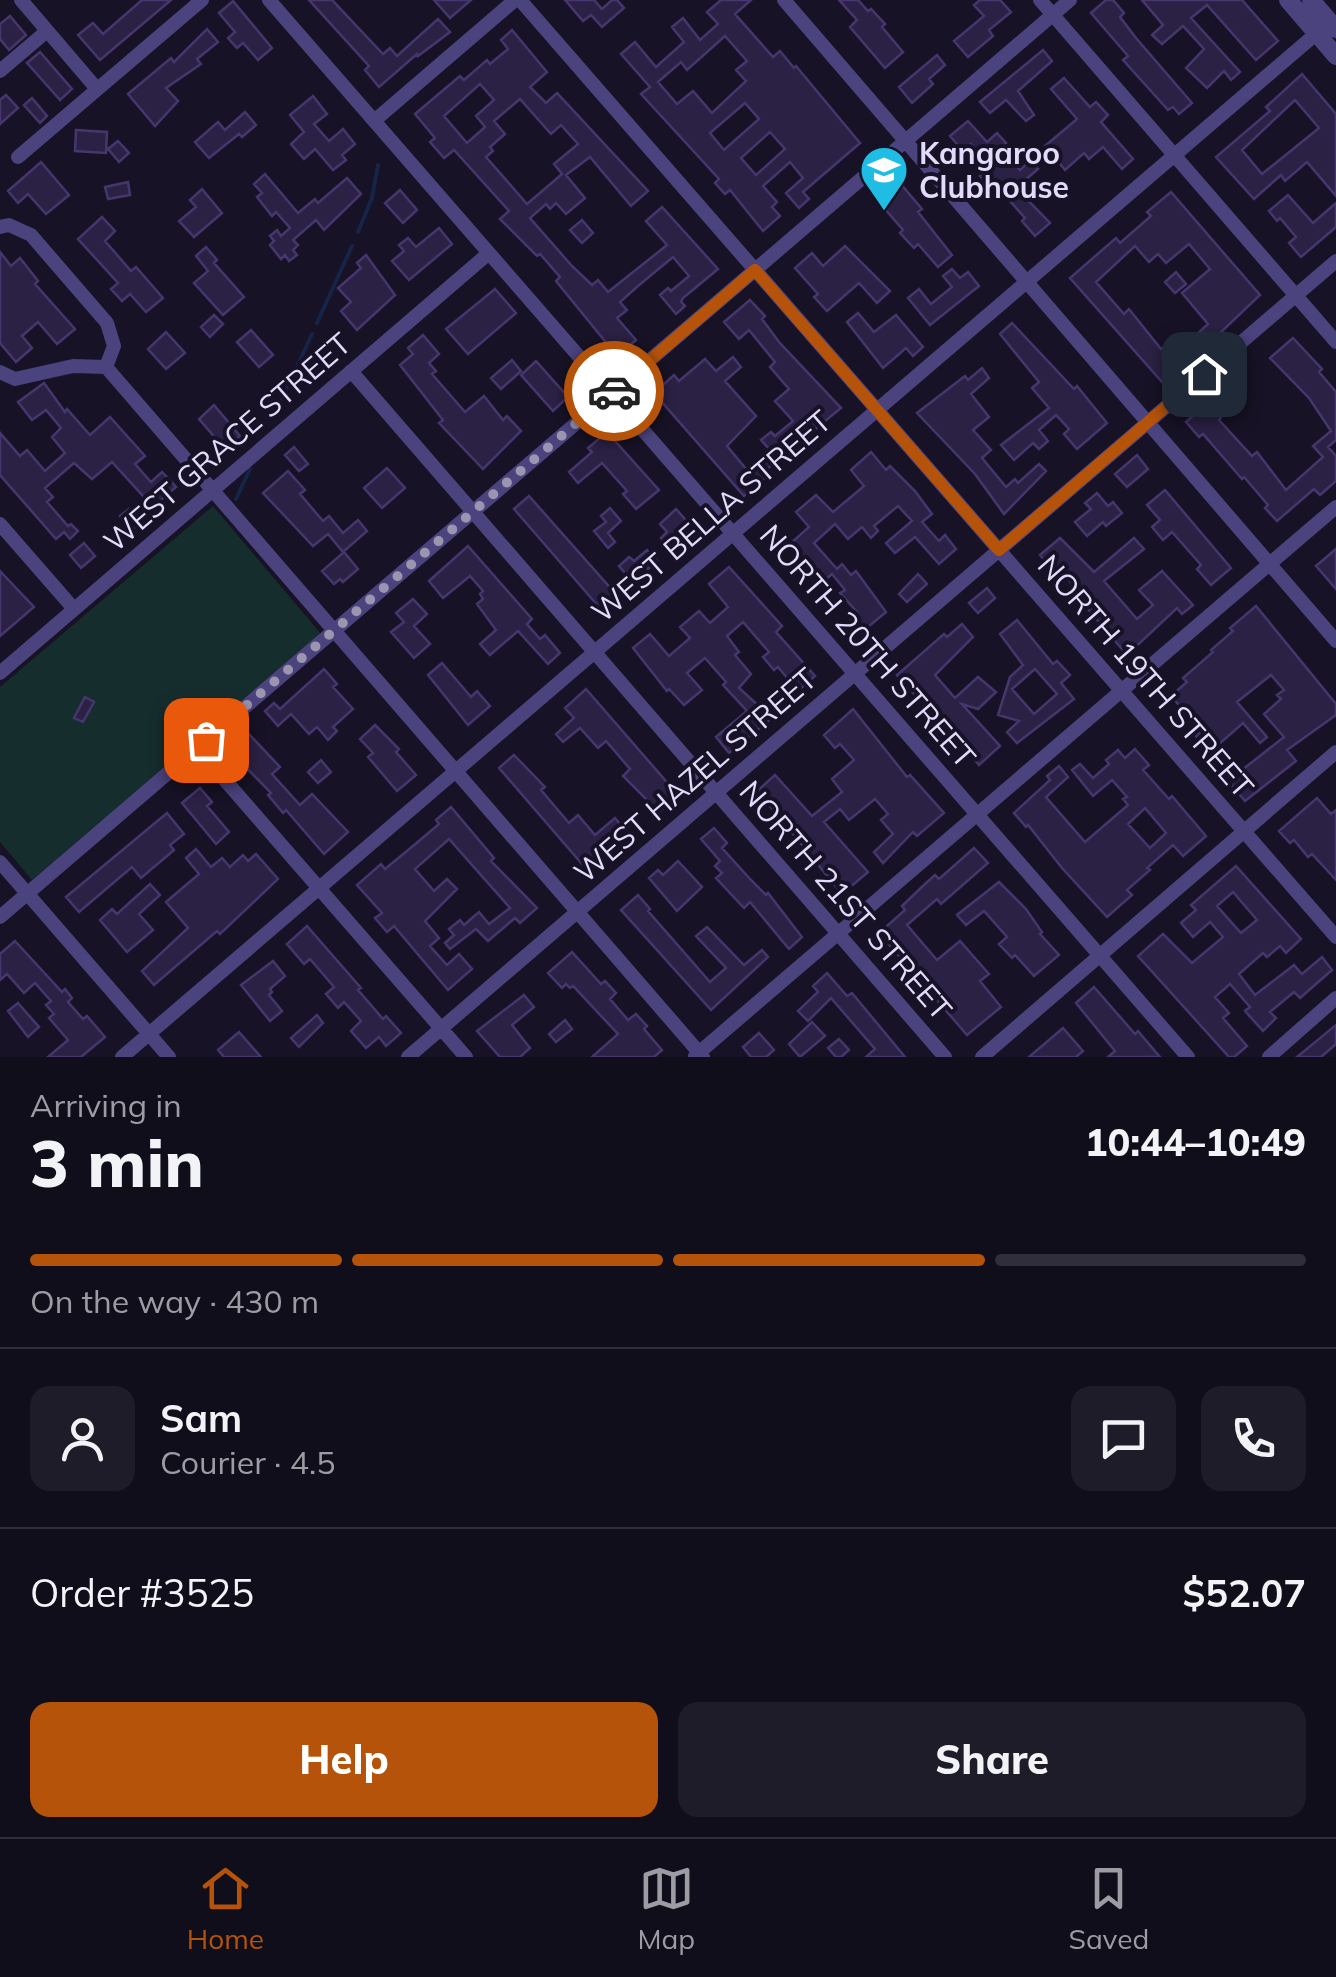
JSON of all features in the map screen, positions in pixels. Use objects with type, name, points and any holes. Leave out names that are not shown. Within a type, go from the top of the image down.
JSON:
[{"type":"street","points":[[21,0],[97,89]]},
{"type":"street","points":[[18,157],[202,0]]},
{"type":"street","name":"NORTH 20TH STREET","points":[[269,0],[1188,1057]]},
{"type":"street","points":[[374,120],[517,0]]},
{"type":"street","name":"NORTH 19TH STREET","points":[[517,0],[1336,937]]},
{"type":"street","points":[[784,0],[1336,641]]},
{"type":"street","points":[[1040,0],[1336,342]]},
{"type":"street","points":[[0,917],[1070,0]]},
{"type":"street","points":[[1288,0],[1330,25]]},
{"type":"street","points":[[1311,0],[1330,25],[1336,56]]},
{"type":"street","name":"WEST BELLA STREET","points":[[122,1057],[1330,25]]},
{"type":"street","points":[[0,71],[47,31]]},
{"type":"street","points":[[0,227],[9,225],[32,235],[107,323],[114,346],[106,367]]},
{"type":"street","name":"WEST GRACE STREET","points":[[0,672],[489,253]]},
{"type":"street","name":"WEST HAZEL STREET","points":[[408,1057],[1336,260]]},
{"type":"street","points":[[0,372],[15,379],[73,366],[106,367],[699,1056],[1336,507]]},
{"type":"street","name":"NORTH 21ST STREET","points":[[351,371],[945,1057]]},
{"type":"street","points":[[0,524],[74,610]]},
{"type":"street","points":[[197,748],[466,1057]]},
{"type":"street","points":[[982,1057],[1336,752]]},
{"type":"street","points":[[0,862],[169,1057]]},
{"type":"street","points":[[1268,1057],[1336,998]]},
{"type":"green space","points":[[213,506],[321,634],[32,880],[0,842],[0,687]]},
{"type":"building","points":[[142,0],[171,0],[100,60],[78,35],[93,23],[103,34]]},
{"type":"building","points":[[309,0],[332,0],[383,54],[390,48],[397,56],[438,19],[450,32],[379,87],[365,70],[369,66]]},
{"type":"building","points":[[434,0],[471,0],[450,18]]},
{"type":"building","points":[[565,0],[594,0],[602,9],[617,0],[624,8],[602,27],[591,15],[583,21]]},
{"type":"building","points":[[721,0],[751,0],[735,14],[773,57],[780,51],[796,66],[860,143],[803,192],[809,199],[799,208],[786,193],[803,178],[790,162],[763,186],[777,202],[772,207],[780,216],[763,231],[730,190],[725,194],[715,183],[719,179],[641,94],[650,87],[621,54],[635,42],[656,67],[684,42],[672,27],[683,18],[700,40],[718,24],[707,12]],"holes":[[[725,36],[747,61],[736,70],[746,81],[712,113],[693,91],[677,104],[658,82],[681,62],[687,70]],[[745,103],[759,119],[724,150],[710,133]],[[770,132],[785,149],[756,175],[741,158]]]},
{"type":"building","points":[[839,0],[858,0],[868,11],[871,9],[903,52],[885,68],[850,27],[857,20]]},
{"type":"building","points":[[980,0],[1000,0],[1011,12],[989,30],[993,36],[968,57],[954,41],[984,16],[974,5]]},
{"type":"building","points":[[1106,0],[1113,0],[1124,13],[1120,17],[1192,103],[1179,114],[1173,107],[1168,110],[1123,60],[1128,56],[1091,13]]},
{"type":"building","points":[[1142,0],[1242,0],[1278,41],[1256,60],[1207,5],[1191,18],[1240,72],[1231,80],[1224,71],[1207,88],[1186,68],[1204,49],[1183,26],[1162,44],[1152,35],[1163,25]]},
{"type":"building","points":[[233,1],[272,48],[258,60],[243,43],[237,48],[228,38],[235,32],[219,13]]},
{"type":"building","points":[[10,16],[26,35],[9,50],[0,39],[0,24]]},
{"type":"building","points":[[207,29],[218,42],[197,59],[201,64],[166,88],[178,101],[155,126],[128,94],[171,58],[174,62]]},
{"type":"building","points":[[512,30],[547,72],[530,87],[546,103],[557,93],[648,191],[631,206],[590,157],[566,175],[585,198],[566,214],[556,203],[550,209],[546,204],[530,218],[572,266],[592,285],[598,280],[608,292],[667,245],[646,221],[662,207],[718,269],[683,298],[685,306],[676,314],[660,295],[689,276],[673,257],[638,286],[620,302],[627,310],[617,318],[636,340],[617,356],[556,281],[560,277],[500,219],[509,211],[454,150],[444,158],[430,142],[435,138],[415,114],[460,76],[464,80],[487,60],[490,64],[508,49],[501,40]],"holes":[[[480,84],[494,100],[476,116],[485,127],[467,143],[444,116]],[[520,99],[551,134],[561,125],[578,144],[554,164],[562,174],[527,204],[486,157],[493,151],[490,147],[505,134],[494,121]]]},
{"type":"building","points":[[1043,50],[1052,61],[1018,91],[1034,115],[1026,121],[1006,100],[990,113],[980,102]]},
{"type":"building","points":[[40,52],[72,89],[60,100],[27,63]]},
{"type":"building","points":[[937,55],[945,65],[929,79],[933,84],[912,103],[899,87]]},
{"type":"building","points":[[1302,74],[1336,114],[1336,196],[1307,162],[1285,181],[1281,175],[1254,199],[1216,157],[1270,111],[1266,107]],"holes":[[[1295,100],[1319,128],[1262,174],[1242,150]]]},
{"type":"building","points":[[1064,78],[1090,107],[1096,102],[1108,115],[1101,122],[1133,159],[1122,169],[1103,147],[1089,159],[1084,153],[1065,170],[1045,146],[1077,119],[1051,89]]},
{"type":"building","points":[[6,95],[18,108],[0,124],[0,100]]},
{"type":"building","points":[[313,96],[327,114],[314,124],[329,141],[343,129],[355,144],[342,155],[346,160],[333,170],[315,149],[304,159],[291,144],[304,132],[290,115]]},
{"type":"building","points":[[32,98],[47,116],[40,123],[24,105]]},
{"type":"building","points":[[245,112],[256,125],[209,158],[195,142],[218,122],[225,130]]},
{"type":"building","points":[[968,121],[987,142],[997,133],[1006,143],[1001,148],[1020,170],[1030,161],[1038,169],[1016,188],[1050,223],[1035,236],[1022,221],[1025,218],[995,184],[991,187],[980,176],[991,167],[971,144],[963,151],[950,136]]},
{"type":"building","points":[[76,130],[107,132],[106,153],[75,151]]},
{"type":"building","points":[[118,141],[129,153],[119,162],[108,149]]},
{"type":"building","points":[[41,162],[69,195],[46,214],[28,194],[18,203],[8,191]]},
{"type":"building","points":[[265,174],[298,213],[315,199],[318,203],[347,178],[361,194],[324,230],[316,220],[293,240],[298,245],[293,250],[297,255],[289,261],[285,255],[281,259],[270,245],[274,241],[270,236],[277,230],[281,236],[290,228],[276,212],[272,216],[257,197],[262,193],[254,184]]},
{"type":"building","points":[[128,182],[130,195],[108,199],[105,187]]},
{"type":"building","points":[[900,183],[952,255],[938,267],[918,244],[914,248],[900,233],[903,230],[879,202]]},
{"type":"building","points":[[202,189],[222,213],[194,237],[179,221],[196,207],[190,200]]},
{"type":"building","points":[[400,190],[417,210],[403,223],[385,203]]},
{"type":"building","points":[[1171,192],[1260,295],[1196,356],[1162,382],[1070,278],[1116,238],[1120,243],[1151,216],[1147,212]],"holes":[[[1189,244],[1210,269],[1182,293],[1208,324],[1173,357],[1164,347],[1161,349],[1129,309],[1124,314],[1096,282],[1135,246],[1149,262],[1158,254],[1166,263]]]},
{"type":"building","points":[[1288,195],[1313,223],[1336,203],[1336,227],[1301,257],[1289,243],[1296,237],[1269,211]]},
{"type":"building","points":[[102,217],[115,231],[105,241],[131,271],[136,267],[163,298],[146,312],[130,294],[122,301],[111,289],[118,283],[78,239]]},
{"type":"building","points":[[582,220],[593,233],[582,243],[570,230]]},
{"type":"building","points":[[439,228],[452,244],[409,280],[392,261],[404,251],[399,245],[408,238],[416,247]]},
{"type":"building","points":[[845,246],[890,291],[877,303],[859,283],[827,311],[795,268],[812,253],[823,266]]},
{"type":"building","points":[[206,247],[217,260],[214,263],[244,297],[223,315],[194,283],[208,271],[196,256]]},
{"type":"building","points":[[0,252],[11,266],[20,258],[38,281],[35,284],[75,329],[57,344],[38,322],[22,336],[32,348],[16,362],[0,343]]},
{"type":"building","points":[[366,255],[395,295],[357,330],[341,311],[351,302],[338,288],[361,268],[357,263]]},
{"type":"building","points":[[952,269],[960,278],[968,272],[979,286],[930,325],[908,298],[919,289],[931,304],[952,287],[943,276]]},
{"type":"building","points":[[1176,272],[1186,284],[1175,293],[1165,282]]},
{"type":"building","points":[[495,289],[516,313],[468,354],[446,329]]},
{"type":"building","points":[[750,300],[765,316],[762,319],[779,342],[841,408],[767,469],[771,473],[744,496],[654,393],[674,375],[679,381],[705,359],[716,371],[733,357],[741,367],[725,381],[756,416],[727,446],[747,470],[770,450],[761,440],[771,432],[775,436],[793,421],[775,401],[789,389],[770,367],[775,362],[749,330],[739,339],[724,322]]},
{"type":"building","points":[[858,313],[874,332],[896,315],[923,347],[913,356],[906,348],[883,368],[847,322]]},
{"type":"building","points":[[214,315],[223,324],[210,337],[201,327]]},
{"type":"building","points":[[1012,323],[1074,389],[1077,386],[1107,423],[1077,449],[1064,434],[1069,429],[1056,415],[1039,430],[1048,441],[1039,449],[1033,443],[1014,460],[1001,445],[1049,408],[1032,388],[1039,382],[1000,334]]},
{"type":"building","points":[[251,330],[273,355],[259,367],[237,342]]},
{"type":"building","points":[[166,332],[185,353],[166,369],[148,349]]},
{"type":"building","points":[[423,335],[439,354],[429,363],[436,371],[432,374],[465,412],[484,396],[503,420],[507,416],[521,431],[483,469],[439,423],[443,420],[400,365],[413,354],[408,348]]},
{"type":"building","points":[[1293,338],[1322,369],[1319,372],[1336,392],[1336,440],[1328,447],[1336,456],[1336,481],[1320,495],[1314,489],[1277,521],[1244,477],[1186,422],[1220,393],[1226,401],[1219,407],[1224,413],[1219,420],[1252,456],[1257,452],[1286,490],[1323,457],[1313,446],[1331,431],[1309,398],[1270,358]]},
{"type":"building","points":[[512,360],[521,371],[501,389],[491,378]]},
{"type":"building","points":[[536,361],[568,397],[553,411],[521,375]]},
{"type":"building","points":[[982,368],[989,378],[971,394],[989,417],[973,430],[991,450],[982,458],[1006,487],[1015,479],[1018,483],[1039,464],[1046,471],[1004,514],[975,474],[917,413],[965,376],[968,380]]},
{"type":"building","points":[[44,383],[65,412],[67,409],[90,435],[110,417],[145,456],[135,464],[151,482],[162,472],[176,487],[153,507],[112,462],[92,479],[74,463],[45,488],[53,497],[47,502],[68,526],[71,524],[78,531],[70,539],[64,532],[56,539],[0,475],[0,433],[20,456],[27,450],[45,471],[65,453],[52,437],[61,428],[46,410],[32,420],[18,402]]},
{"type":"building","points":[[214,405],[240,436],[225,449],[199,419]]},
{"type":"building","points":[[607,432],[659,490],[636,509],[623,494],[627,491],[602,463],[578,483],[569,472]]},
{"type":"building","points":[[294,447],[308,464],[299,471],[285,455]]},
{"type":"building","points":[[871,452],[886,470],[890,466],[915,491],[932,514],[922,522],[939,541],[945,535],[956,549],[939,564],[915,537],[895,553],[886,543],[912,521],[898,506],[874,526],[878,531],[871,538],[862,527],[848,539],[835,524],[814,543],[837,569],[842,564],[851,575],[856,571],[886,612],[862,632],[850,618],[857,612],[840,593],[845,590],[832,574],[825,580],[790,544],[809,527],[796,512],[816,495],[833,512],[864,486],[851,470]]},
{"type":"building","points":[[1137,455],[1148,469],[1127,487],[1115,474]]},
{"type":"building","points":[[387,468],[405,488],[382,508],[364,488]]},
{"type":"building","points":[[288,471],[305,490],[300,494],[323,521],[329,516],[343,533],[358,520],[367,531],[343,552],[328,534],[313,546],[263,493]]},
{"type":"building","points":[[1165,490],[1231,568],[1211,585],[1197,569],[1201,565],[1172,532],[1163,540],[1152,527],[1160,520],[1147,505]]},
{"type":"building","points":[[1097,493],[1108,506],[1113,502],[1122,513],[1087,536],[1075,522],[1091,509],[1085,503]]},
{"type":"building","points":[[529,496],[621,600],[605,614],[514,509]]},
{"type":"building","points":[[610,508],[621,521],[608,533],[615,542],[608,548],[594,531],[606,522],[601,516]]},
{"type":"building","points":[[129,509],[141,522],[132,530],[120,516]]},
{"type":"building","points":[[676,509],[699,535],[676,555],[661,538],[667,532],[660,524]]},
{"type":"building","points":[[1060,538],[1094,572],[1134,538],[1144,549],[1104,581],[1137,619],[1153,605],[1139,590],[1162,571],[1193,605],[1182,614],[1177,608],[1127,655],[1070,588],[1073,585],[1054,563],[1050,567],[1040,555]]},
{"type":"building","points":[[84,543],[95,556],[81,568],[70,555]]},
{"type":"building","points":[[468,546],[532,619],[527,624],[540,639],[545,635],[560,653],[548,664],[518,631],[490,655],[480,644],[496,630],[477,604],[483,599],[483,591],[470,576],[443,598],[429,581]]},
{"type":"building","points":[[1336,549],[1336,589],[1316,566]]},
{"type":"building","points":[[647,550],[657,561],[633,582],[619,566],[629,557],[634,561]]},
{"type":"building","points":[[344,552],[358,569],[343,582],[340,579],[334,584],[322,571]]},
{"type":"building","points":[[729,567],[782,626],[776,632],[815,676],[798,691],[778,667],[774,670],[763,657],[769,652],[743,622],[727,636],[739,652],[735,655],[751,674],[739,688],[772,718],[729,753],[716,737],[747,711],[705,658],[687,673],[702,690],[684,705],[667,691],[633,648],[650,634],[669,656],[690,638],[680,627],[699,611],[710,623],[728,607],[709,584]]},
{"type":"building","points":[[0,571],[34,607],[0,636]]},
{"type":"building","points":[[918,574],[927,584],[907,602],[899,594]]},
{"type":"building","points":[[987,588],[995,598],[978,613],[969,603]]},
{"type":"building","points":[[413,599],[427,614],[414,626],[430,644],[414,658],[391,632],[404,622],[396,613]]},
{"type":"building","points":[[1256,606],[1336,704],[1336,715],[1287,750],[1296,761],[1245,801],[1228,781],[1284,737],[1264,714],[1281,699],[1277,695],[1284,690],[1271,675],[1237,702],[1267,737],[1260,743],[1243,723],[1210,752],[1196,736],[1201,731],[1171,696],[1187,682],[1183,678],[1233,631],[1230,628]]},
{"type":"building","points":[[1017,620],[1053,664],[1057,661],[1070,675],[1061,683],[1074,699],[1017,743],[1007,732],[1019,721],[998,715],[1010,677],[1023,665],[1000,634]],"holes":[[[1035,669],[1057,694],[1034,714],[1012,689]]]},
{"type":"building","points":[[962,624],[973,637],[935,675],[955,698],[978,677],[996,692],[978,709],[962,704],[1000,746],[979,765],[897,675],[944,634],[947,637]]},
{"type":"building","points":[[442,663],[471,697],[477,691],[490,706],[468,725],[428,675]]},
{"type":"building","points":[[324,669],[337,684],[333,687],[353,709],[333,727],[337,731],[328,740],[317,727],[309,734],[291,714],[278,726],[265,711],[274,703],[280,709]]},
{"type":"building","points":[[586,689],[678,795],[659,812],[623,776],[630,769],[606,741],[598,748],[580,728],[563,742],[556,734],[574,718],[565,708]]},
{"type":"building","points":[[85,697],[94,702],[83,722],[74,718]]},
{"type":"building","points":[[853,709],[907,777],[910,775],[944,813],[917,836],[913,832],[883,863],[874,852],[893,834],[881,820],[888,814],[875,799],[849,820],[840,809],[824,822],[868,872],[842,894],[755,793],[775,775],[812,816],[842,792],[832,779],[854,760],[840,744],[835,748],[824,735]]},
{"type":"building","points":[[375,725],[399,749],[396,752],[416,775],[397,791],[368,757],[373,753],[360,739]]},
{"type":"building","points":[[247,732],[280,767],[272,774],[300,805],[312,794],[348,832],[324,854],[228,749]]},
{"type":"building","points":[[1135,749],[1149,765],[1143,770],[1169,799],[1172,796],[1206,836],[1183,856],[1173,845],[1147,868],[1150,870],[1127,890],[1132,895],[1107,917],[1014,813],[1050,780],[1047,776],[1059,766],[1068,777],[1046,797],[1085,842],[1128,805],[1123,799],[1127,797],[1112,780],[1093,796],[1072,770],[1080,764],[1093,778],[1118,750],[1125,758]],"holes":[[[1145,808],[1166,833],[1150,848],[1128,824]]]},
{"type":"building","points":[[514,755],[545,787],[541,790],[569,823],[578,815],[595,835],[615,818],[625,830],[602,849],[607,854],[588,871],[499,768]]},
{"type":"building","points":[[321,760],[331,772],[318,783],[308,772]]},
{"type":"building","points":[[200,788],[212,802],[207,806],[229,832],[216,844],[182,803]]},
{"type":"building","points":[[1317,798],[1331,814],[1336,810],[1336,880],[1312,854],[1308,857],[1294,840],[1290,843],[1279,831]]},
{"type":"building","points":[[451,807],[494,858],[491,861],[537,908],[520,923],[515,918],[488,941],[476,929],[450,949],[445,943],[454,935],[449,929],[460,920],[464,925],[479,912],[489,924],[510,908],[449,839],[415,869],[434,891],[447,879],[457,889],[425,921],[439,938],[430,946],[447,965],[459,954],[472,969],[448,990],[394,926],[387,932],[375,918],[382,913],[357,885],[381,864],[385,869],[407,851],[439,824],[436,820]]},
{"type":"building","points":[[167,813],[184,834],[170,845],[174,850],[141,878],[132,867],[79,912],[66,897]]},
{"type":"building","points":[[714,828],[727,843],[722,848],[768,893],[802,937],[789,949],[750,902],[744,908],[716,878],[722,873],[715,866],[720,861],[701,839]]},
{"type":"building","points":[[974,848],[988,863],[941,904],[937,899],[907,925],[937,960],[960,941],[989,974],[980,981],[1001,1007],[967,1035],[879,933],[935,875],[939,879]]},
{"type":"building","points":[[196,849],[211,867],[222,858],[230,867],[243,855],[248,861],[256,854],[278,879],[220,934],[217,931],[154,985],[142,971],[188,928],[166,902],[199,874],[186,858]]},
{"type":"building","points":[[678,861],[702,887],[677,911],[649,878],[658,870],[663,875]]},
{"type":"building","points":[[1236,866],[1301,939],[1286,953],[1280,946],[1267,957],[1263,953],[1239,974],[1255,995],[1294,965],[1302,974],[1322,957],[1332,970],[1300,998],[1294,992],[1270,1012],[1276,1018],[1263,1031],[1245,1011],[1250,1007],[1230,984],[1215,997],[1229,1013],[1223,1018],[1247,1046],[1234,1057],[1229,1057],[1138,956],[1163,934],[1192,963],[1223,937],[1210,922],[1193,937],[1181,923],[1196,910],[1191,905]],"holes":[[[1233,892],[1257,920],[1241,933],[1217,906]]]},
{"type":"building","points":[[999,882],[1026,909],[1040,934],[1059,955],[1034,976],[999,944],[1007,937],[984,911],[966,925],[957,915]]},
{"type":"building","points":[[150,884],[160,895],[139,914],[153,930],[127,952],[100,920],[112,909],[117,914]]},
{"type":"building","points":[[638,895],[710,982],[726,968],[696,936],[707,927],[744,965],[762,950],[768,957],[711,1010],[621,910]]},
{"type":"building","points":[[307,926],[383,1019],[386,1016],[401,1033],[386,1046],[379,1037],[366,1048],[351,1031],[361,1021],[344,1002],[338,1008],[326,994],[334,987],[310,959],[304,964],[287,944]]},
{"type":"building","points":[[15,941],[62,992],[65,989],[72,998],[68,1002],[83,1019],[87,1016],[105,1037],[81,1057],[48,1057],[68,1040],[49,1018],[54,1014],[46,1005],[51,1001],[35,983],[24,993],[7,974],[0,980],[0,954]]},
{"type":"building","points":[[572,952],[601,984],[605,981],[616,993],[610,999],[628,1020],[636,1014],[647,1026],[644,1029],[662,1050],[654,1057],[592,1057],[618,1034],[573,986],[566,984],[562,988],[548,973]]},
{"type":"building","points":[[273,961],[285,976],[270,989],[269,995],[282,1011],[270,1021],[241,985]]},
{"type":"building","points":[[827,973],[847,996],[852,993],[905,1057],[866,1057],[875,1049],[831,998],[808,1021],[798,1011],[818,992],[813,986]]},
{"type":"building","points":[[1094,987],[1160,1057],[1108,1057],[1115,1051],[1076,1003]]},
{"type":"building","points":[[524,995],[534,1007],[512,1025],[530,1048],[520,1057],[500,1057],[477,1031]]},
{"type":"building","points":[[18,1003],[39,1027],[28,1037],[8,1011]]},
{"type":"building","points":[[317,1015],[323,1023],[299,1047],[291,1038]]},
{"type":"building","points":[[565,1020],[572,1029],[556,1042],[549,1034]]},
{"type":"building","points":[[812,1022],[825,1036],[800,1057],[789,1044]]},
{"type":"building","points":[[1336,1025],[1336,1044],[1321,1057],[1297,1057]]},
{"type":"building","points":[[1063,1028],[1083,1051],[1076,1057],[1029,1057]]},
{"type":"building","points":[[239,1032],[261,1057],[224,1057],[218,1050]]},
{"type":"building","points":[[759,1033],[774,1050],[766,1057],[751,1057],[743,1047]]},
{"type":"building","points":[[839,1039],[849,1050],[836,1057],[828,1048]]},
{"type":"waterway","points":[[358,232],[372,198],[378,165]]},
{"type":"waterway","points":[[317,323],[352,246]]},
{"type":"waterway","points":[[275,414],[312,334]]},
{"type":"waterway","points":[[236,499],[250,469]]},
{"type":"way so far","points":[[206,740],[614,391]]},
{"type":"place","name":"Kangaroo Clubhouse","points":[[884,212]]},
{"type":"route","points":[[614,391],[755,270],[999,550],[1204,374]]}]
